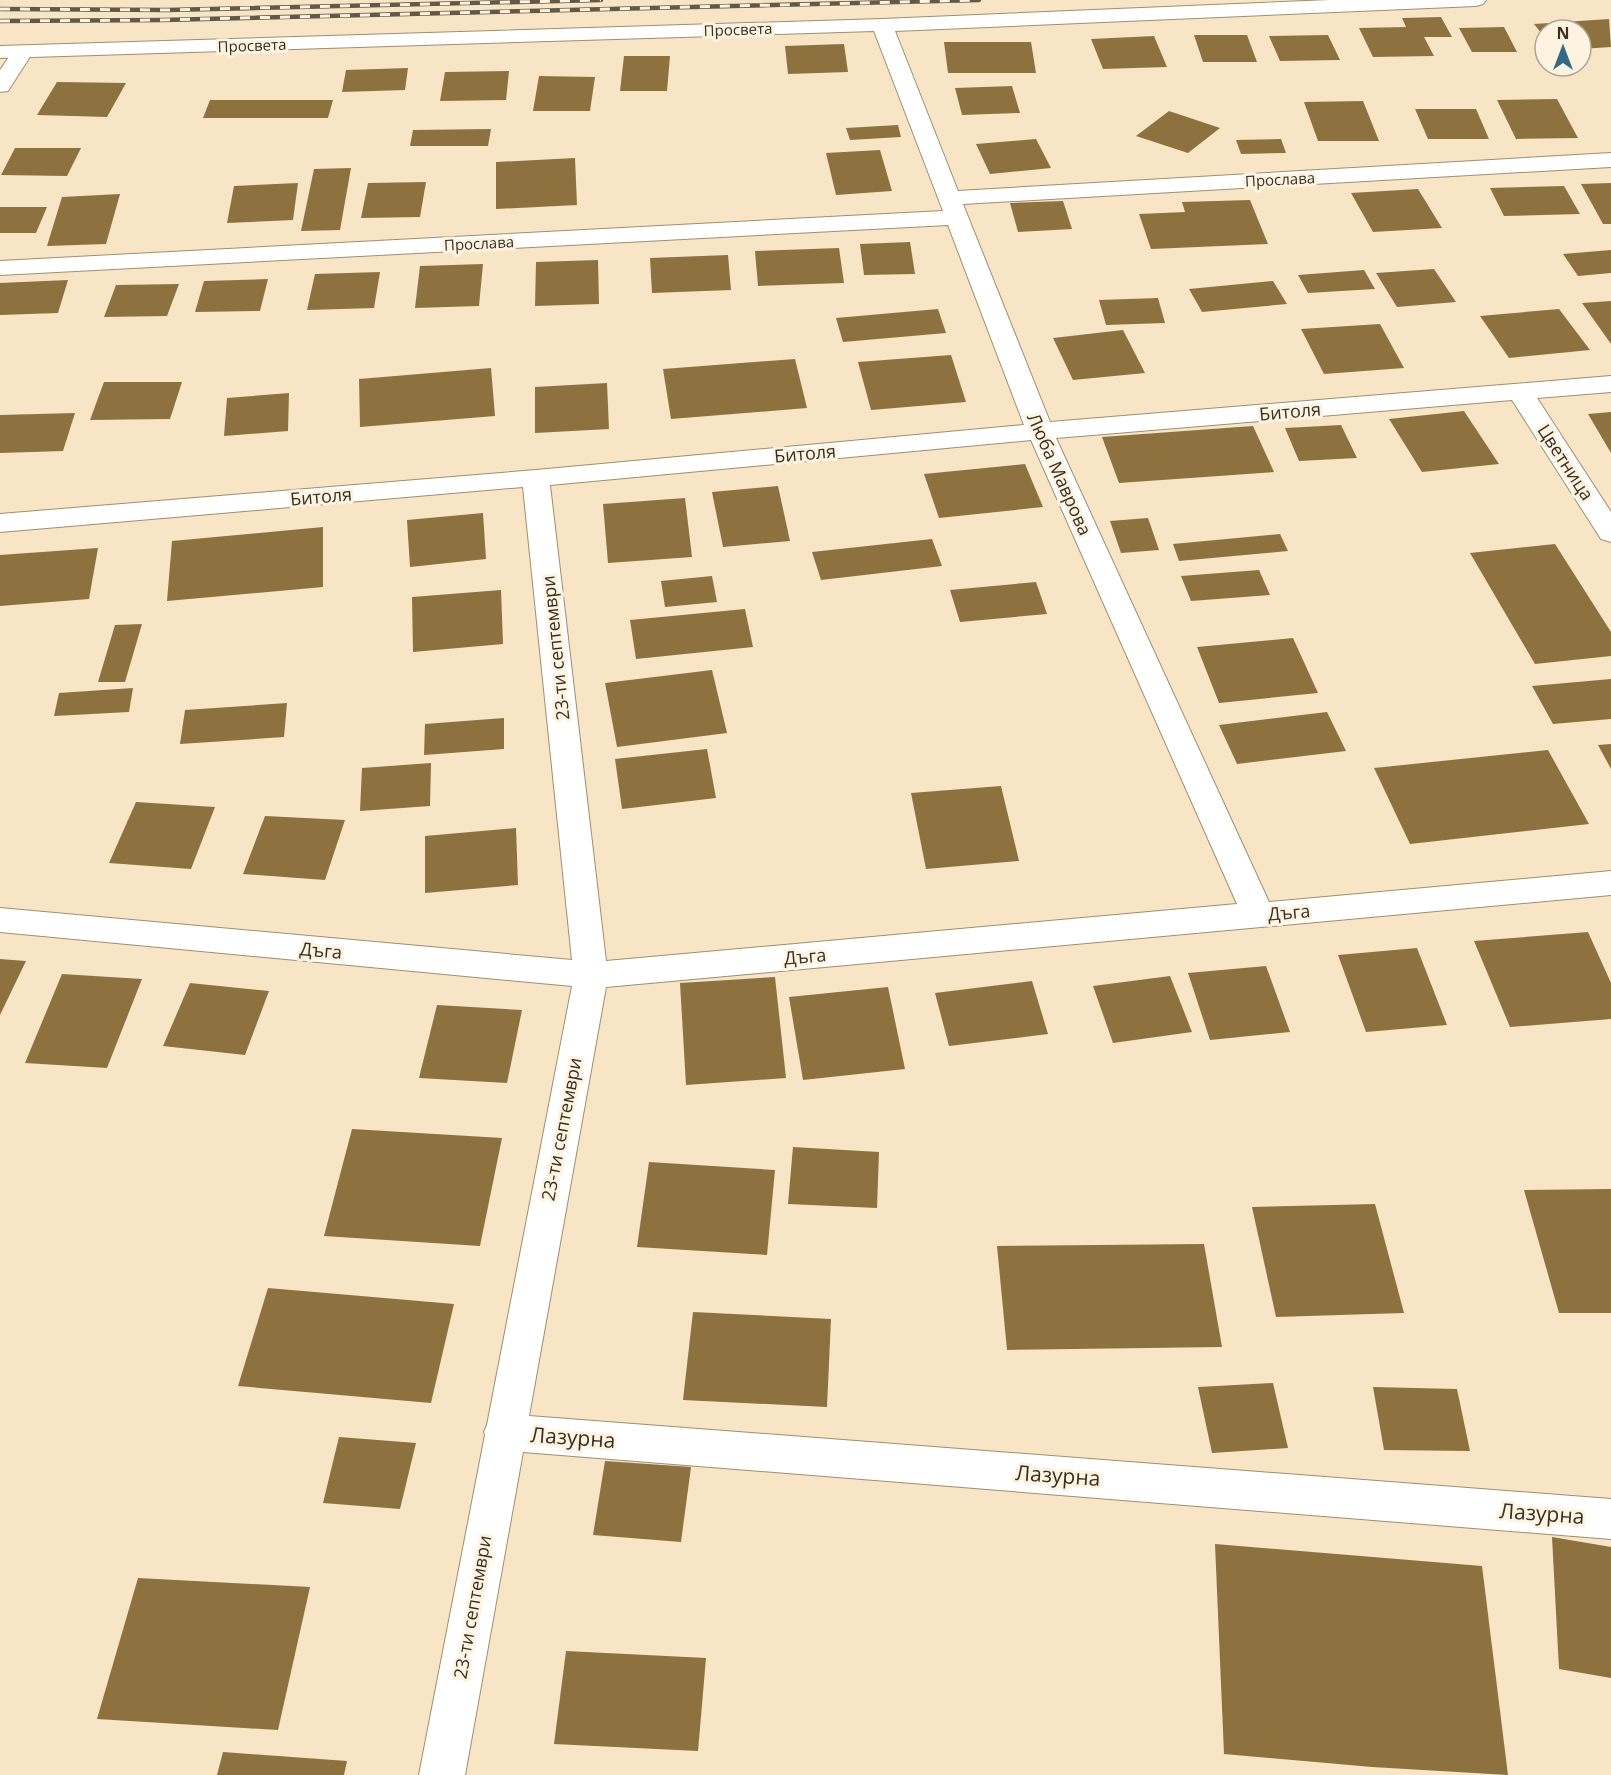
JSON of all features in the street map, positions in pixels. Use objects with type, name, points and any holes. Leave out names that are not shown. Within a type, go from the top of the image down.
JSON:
[{"type":"street","name":"Просвета","points":[[0,52],[882,25],[1476,0]]},
{"type":"street","name":"Люба Маврова","points":[[882,25],[1040,431],[1258,915]]},
{"type":"street","points":[[0,86],[22,52]]},
{"type":"street","name":"Прослава","points":[[0,268],[954,208],[1611,160]]},
{"type":"street","name":"Битоля","points":[[0,523],[1040,431],[1611,384]]},
{"type":"street","name":"Цветница","points":[[1520,392],[1611,533]]},
{"type":"street","name":"23-ти септември","points":[[441,1775],[591,975],[536,477]]},
{"type":"street","name":"Дъга","points":[[0,920],[591,975],[1611,883]]},
{"type":"street","name":"Лазурна","points":[[504,1431],[1611,1519]]},
{"type":"building","points":[[1441,17],[1452,37],[1424,37],[1434,56],[1373,57],[1359,28],[1406,27],[1402,18]]},
{"type":"building","points":[[1609,19],[1611,47],[1593,48],[1593,20]]},
{"type":"building","points":[[1504,27],[1517,52],[1472,52],[1459,28]]},
{"type":"building","points":[[1194,35],[1247,35],[1257,62],[1203,62]]},
{"type":"building","points":[[1328,35],[1340,60],[1280,61],[1269,36]]},
{"type":"building","points":[[1154,36],[1167,67],[1103,69],[1091,39]]},
{"type":"building","points":[[944,42],[1031,42],[1036,73],[948,73]]},
{"type":"building","points":[[844,44],[848,72],[788,74],[785,46]]},
{"type":"building","points":[[624,56],[670,56],[667,91],[620,91]]},
{"type":"building","points":[[408,68],[405,90],[342,92],[346,70]]},
{"type":"building","points":[[509,71],[506,100],[440,101],[445,72]]},
{"type":"building","points":[[539,76],[595,77],[590,111],[533,111]]},
{"type":"building","points":[[57,82],[126,83],[107,117],[37,115]]},
{"type":"building","points":[[1012,86],[1020,113],[962,115],[955,88]]},
{"type":"building","points":[[1557,99],[1578,138],[1516,139],[1497,100]]},
{"type":"building","points":[[210,100],[333,100],[328,118],[203,118]]},
{"type":"building","points":[[1363,101],[1379,141],[1318,141],[1304,102]]},
{"type":"building","points":[[1415,109],[1476,109],[1489,139],[1428,139]]},
{"type":"building","points":[[1169,111],[1220,128],[1188,153],[1136,136]]},
{"type":"building","points":[[898,125],[901,137],[850,140],[846,128]]},
{"type":"building","points":[[491,129],[488,146],[410,146],[413,130]]},
{"type":"building","points":[[1036,139],[1051,168],[990,174],[976,144]]},
{"type":"building","points":[[1281,139],[1286,153],[1241,154],[1236,140]]},
{"type":"building","points":[[15,148],[81,148],[67,176],[1,175]]},
{"type":"building","points":[[880,150],[892,191],[836,195],[826,153]]},
{"type":"building","points":[[575,158],[577,205],[496,209],[496,162]]},
{"type":"building","points":[[351,168],[340,230],[301,231],[314,169]]},
{"type":"building","points":[[426,182],[420,217],[361,218],[368,183]]},
{"type":"building","points":[[298,183],[293,220],[227,223],[234,186]]},
{"type":"building","points":[[1611,183],[1611,224],[1603,224],[1581,184]]},
{"type":"building","points":[[1564,186],[1580,214],[1504,216],[1490,188]]},
{"type":"building","points":[[1418,189],[1442,228],[1373,232],[1351,193]]},
{"type":"building","points":[[120,194],[106,244],[47,246],[62,197]]},
{"type":"building","points":[[1250,200],[1268,244],[1151,249],[1139,214],[1185,212],[1182,202]]},
{"type":"building","points":[[1063,201],[1072,229],[1018,232],[1010,203]]},
{"type":"building","points":[[0,207],[47,207],[36,233],[0,233]]},
{"type":"building","points":[[910,242],[915,274],[864,275],[860,244]]},
{"type":"building","points":[[839,248],[844,283],[758,286],[755,251]]},
{"type":"building","points":[[1611,250],[1611,273],[1578,276],[1563,254]]},
{"type":"building","points":[[728,255],[731,290],[652,293],[650,258]]},
{"type":"building","points":[[598,260],[599,304],[535,306],[536,262]]},
{"type":"building","points":[[483,264],[479,306],[415,308],[420,266]]},
{"type":"building","points":[[1434,269],[1456,302],[1397,307],[1376,273]]},
{"type":"building","points":[[1364,270],[1375,289],[1308,293],[1298,275]]},
{"type":"building","points":[[380,272],[374,308],[307,310],[315,274]]},
{"type":"building","points":[[268,279],[260,311],[195,312],[204,281]]},
{"type":"building","points":[[68,280],[58,313],[0,315],[0,283]]},
{"type":"building","points":[[1273,281],[1287,304],[1202,312],[1189,289]]},
{"type":"building","points":[[179,284],[167,316],[104,317],[116,285]]},
{"type":"building","points":[[1158,298],[1165,323],[1106,325],[1099,300]]},
{"type":"building","points":[[1611,301],[1611,344],[1582,303]]},
{"type":"building","points":[[938,309],[946,333],[843,342],[836,318]]},
{"type":"building","points":[[1559,309],[1590,350],[1509,358],[1480,316]]},
{"type":"building","points":[[1380,324],[1404,368],[1324,374],[1301,329]]},
{"type":"building","points":[[1123,330],[1145,373],[1073,380],[1053,338]]},
{"type":"building","points":[[951,355],[966,402],[871,410],[858,362]]},
{"type":"building","points":[[795,359],[807,408],[671,419],[663,369]]},
{"type":"building","points":[[491,368],[495,416],[360,427],[359,379]]},
{"type":"building","points":[[104,382],[182,382],[170,419],[90,420]]},
{"type":"building","points":[[607,383],[609,429],[535,433],[535,387]]},
{"type":"building","points":[[289,393],[288,431],[224,436],[227,398]]},
{"type":"building","points":[[1464,411],[1499,464],[1422,472],[1389,419]]},
{"type":"building","points":[[1611,412],[1611,453],[1588,414]]},
{"type":"building","points":[[75,413],[63,451],[0,453],[0,415]]},
{"type":"building","points":[[1341,425],[1357,458],[1299,461],[1285,428]]},
{"type":"building","points":[[1253,426],[1274,472],[1119,483],[1102,437]]},
{"type":"building","points":[[1025,464],[1043,507],[939,518],[924,474]]},
{"type":"building","points":[[778,486],[790,541],[723,547],[712,492]]},
{"type":"building","points":[[685,498],[692,557],[608,563],[603,504]]},
{"type":"building","points":[[483,513],[486,559],[410,567],[407,520]]},
{"type":"building","points":[[1148,518],[1159,550],[1121,553],[1110,521]]},
{"type":"building","points":[[323,527],[323,587],[167,601],[172,541]]},
{"type":"building","points":[[1280,534],[1288,551],[1179,561],[1173,544]]},
{"type":"building","points":[[932,539],[942,566],[821,580],[812,552]]},
{"type":"building","points":[[1555,544],[1611,632],[1611,656],[1535,664],[1470,553]]},
{"type":"building","points":[[98,548],[89,599],[0,606],[0,555]]},
{"type":"building","points":[[1259,570],[1270,595],[1191,601],[1181,576]]},
{"type":"building","points":[[712,576],[717,602],[665,607],[661,581]]},
{"type":"building","points":[[1036,582],[1047,614],[960,622],[950,590]]},
{"type":"building","points":[[501,590],[503,644],[413,652],[412,597]]},
{"type":"building","points":[[745,609],[753,647],[636,659],[630,620]]},
{"type":"building","points":[[142,624],[125,682],[98,682],[115,625]]},
{"type":"building","points":[[1293,638],[1318,693],[1219,703],[1197,647]]},
{"type":"building","points":[[712,670],[727,733],[617,747],[605,683]]},
{"type":"building","points":[[1611,679],[1611,719],[1553,724],[1532,686]]},
{"type":"building","points":[[133,688],[129,712],[54,716],[59,693]]},
{"type":"building","points":[[287,703],[284,737],[180,744],[185,710]]},
{"type":"building","points":[[1327,712],[1346,751],[1237,764],[1219,725]]},
{"type":"building","points":[[504,718],[504,749],[424,755],[425,724]]},
{"type":"building","points":[[1611,744],[1611,769],[1598,745]]},
{"type":"building","points":[[707,749],[716,798],[622,809],[615,759]]},
{"type":"building","points":[[1548,750],[1589,824],[1410,844],[1374,768]]},
{"type":"building","points":[[431,763],[430,806],[360,811],[362,768]]},
{"type":"building","points":[[1001,786],[1019,861],[926,869],[911,793]]},
{"type":"building","points":[[136,802],[215,807],[191,869],[109,863]]},
{"type":"building","points":[[265,816],[345,820],[325,880],[243,874]]},
{"type":"building","points":[[516,828],[518,885],[425,893],[425,836]]},
{"type":"building","points":[[1588,932],[1611,983],[1611,1019],[1510,1027],[1474,941]]},
{"type":"building","points":[[1417,948],[1447,1025],[1366,1032],[1338,955]]},
{"type":"building","points":[[0,959],[26,961],[0,1015]]},
{"type":"building","points":[[1266,966],[1290,1032],[1210,1040],[1188,973]]},
{"type":"building","points":[[62,974],[142,979],[107,1068],[25,1063]]},
{"type":"building","points":[[1170,976],[1192,1032],[1113,1043],[1093,986]]},
{"type":"building","points":[[775,977],[786,1078],[686,1085],[680,983]]},
{"type":"building","points":[[1032,981],[1048,1034],[949,1046],[935,993]]},
{"type":"building","points":[[190,983],[269,991],[245,1055],[163,1046]]},
{"type":"building","points":[[888,987],[905,1069],[803,1080],[789,997]]},
{"type":"building","points":[[437,1005],[522,1010],[507,1083],[419,1078]]},
{"type":"building","points":[[352,1129],[502,1138],[480,1246],[324,1236]]},
{"type":"building","points":[[793,1147],[879,1152],[877,1208],[788,1204]]},
{"type":"building","points":[[649,1162],[775,1170],[767,1255],[637,1247]]},
{"type":"building","points":[[1611,1189],[1611,1313],[1559,1313],[1524,1190]]},
{"type":"building","points":[[1375,1204],[1404,1313],[1276,1317],[1252,1207]]},
{"type":"building","points":[[1204,1244],[1222,1347],[1007,1350],[997,1246]]},
{"type":"building","points":[[268,1288],[454,1304],[431,1403],[238,1386]]},
{"type":"building","points":[[693,1312],[831,1319],[827,1407],[683,1400]]},
{"type":"building","points":[[1273,1383],[1288,1448],[1212,1453],[1198,1387]]},
{"type":"building","points":[[1373,1387],[1457,1389],[1470,1451],[1384,1450]]},
{"type":"building","points":[[339,1437],[416,1443],[400,1509],[323,1503]]},
{"type":"building","points":[[605,1461],[691,1467],[681,1542],[593,1535]]},
{"type":"building","points":[[1552,1537],[1611,1547],[1611,1678],[1559,1669]]},
{"type":"building","points":[[1215,1544],[1482,1566],[1508,1775],[1372,1767],[1224,1754]]},
{"type":"building","points":[[138,1578],[310,1587],[278,1730],[97,1719]]},
{"type":"building","points":[[566,1651],[706,1658],[698,1751],[554,1744]]},
{"type":"building","points":[[223,1752],[347,1761],[344,1775],[217,1775]]},
{"type":"railway","points":[[0,9],[167,10],[601,0]]},
{"type":"railway","points":[[0,21],[163,20],[979,0]]}]
